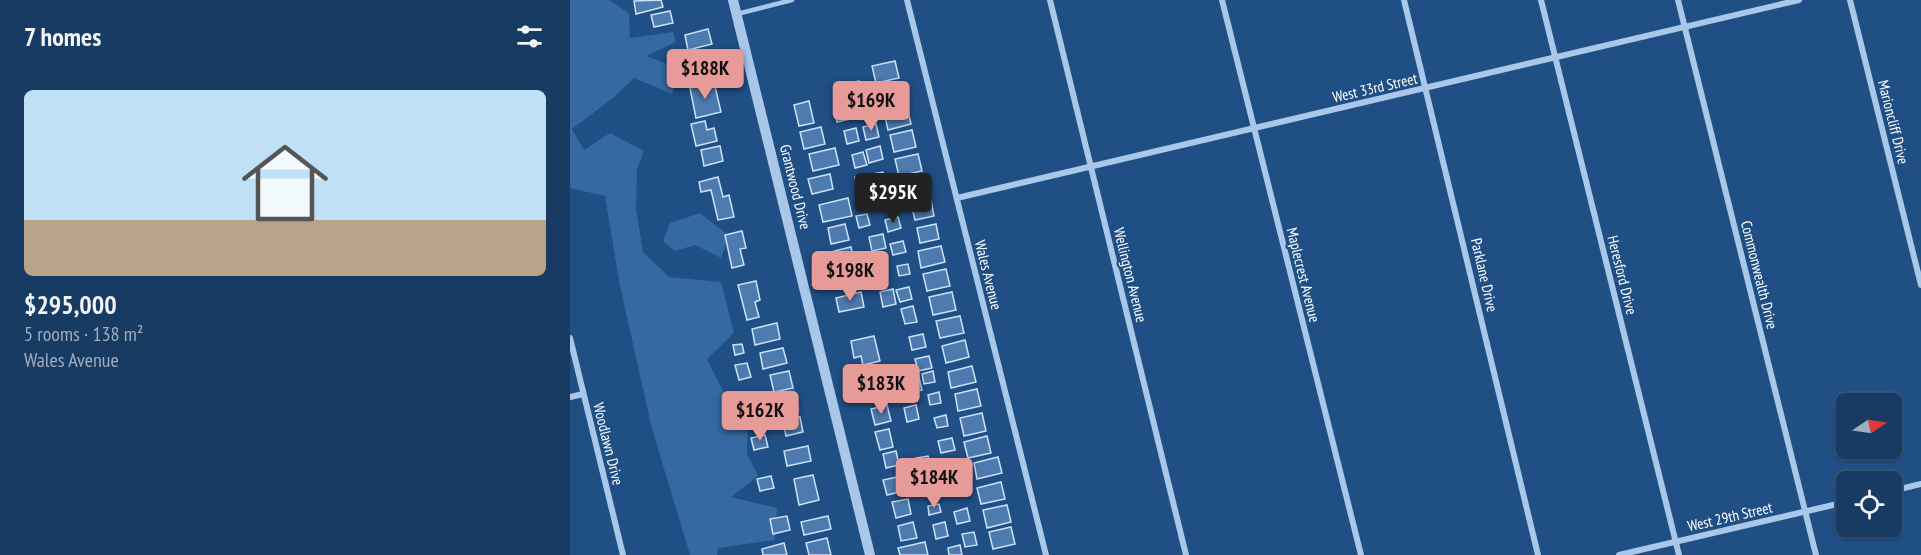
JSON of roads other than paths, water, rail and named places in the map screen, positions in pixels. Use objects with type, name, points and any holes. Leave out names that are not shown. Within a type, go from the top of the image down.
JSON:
[{"type":"street","name":"Grantwood Drive","points":[[734,0],[870,555]]},
{"type":"street","name":"Wales Avenue","points":[[907,0],[1046,555]]},
{"type":"street","name":"Wellington Avenue","points":[[1050,0],[1186,555]]},
{"type":"street","name":"Maplecrest Avenue","points":[[1222,0],[1361,555]]},
{"type":"street","name":"Parklane Drive","points":[[1404,0],[1538,555]]},
{"type":"street","name":"Heresford Drive","points":[[1541,0],[1679,555]]},
{"type":"street","name":"Commonwealth Drive","points":[[1678,0],[1816,555]]},
{"type":"street","name":"West 33rd Street","points":[[957,198],[1091,165],[1427,89],[1780,2],[1799,0]]},
{"type":"street","name":"Marioncliff Drive","points":[[1850,0],[1921,285]]},
{"type":"street","name":"Woodlawn Drive","points":[[570,338],[623,555]]},
{"type":"street","points":[[570,397],[583,394]]},
{"type":"street","points":[[1902,489],[1921,484]]},
{"type":"street","name":"West 29th Street","points":[[1619,555],[1836,504]]},
{"type":"lane","points":[[737,15],[792,0]]}]
